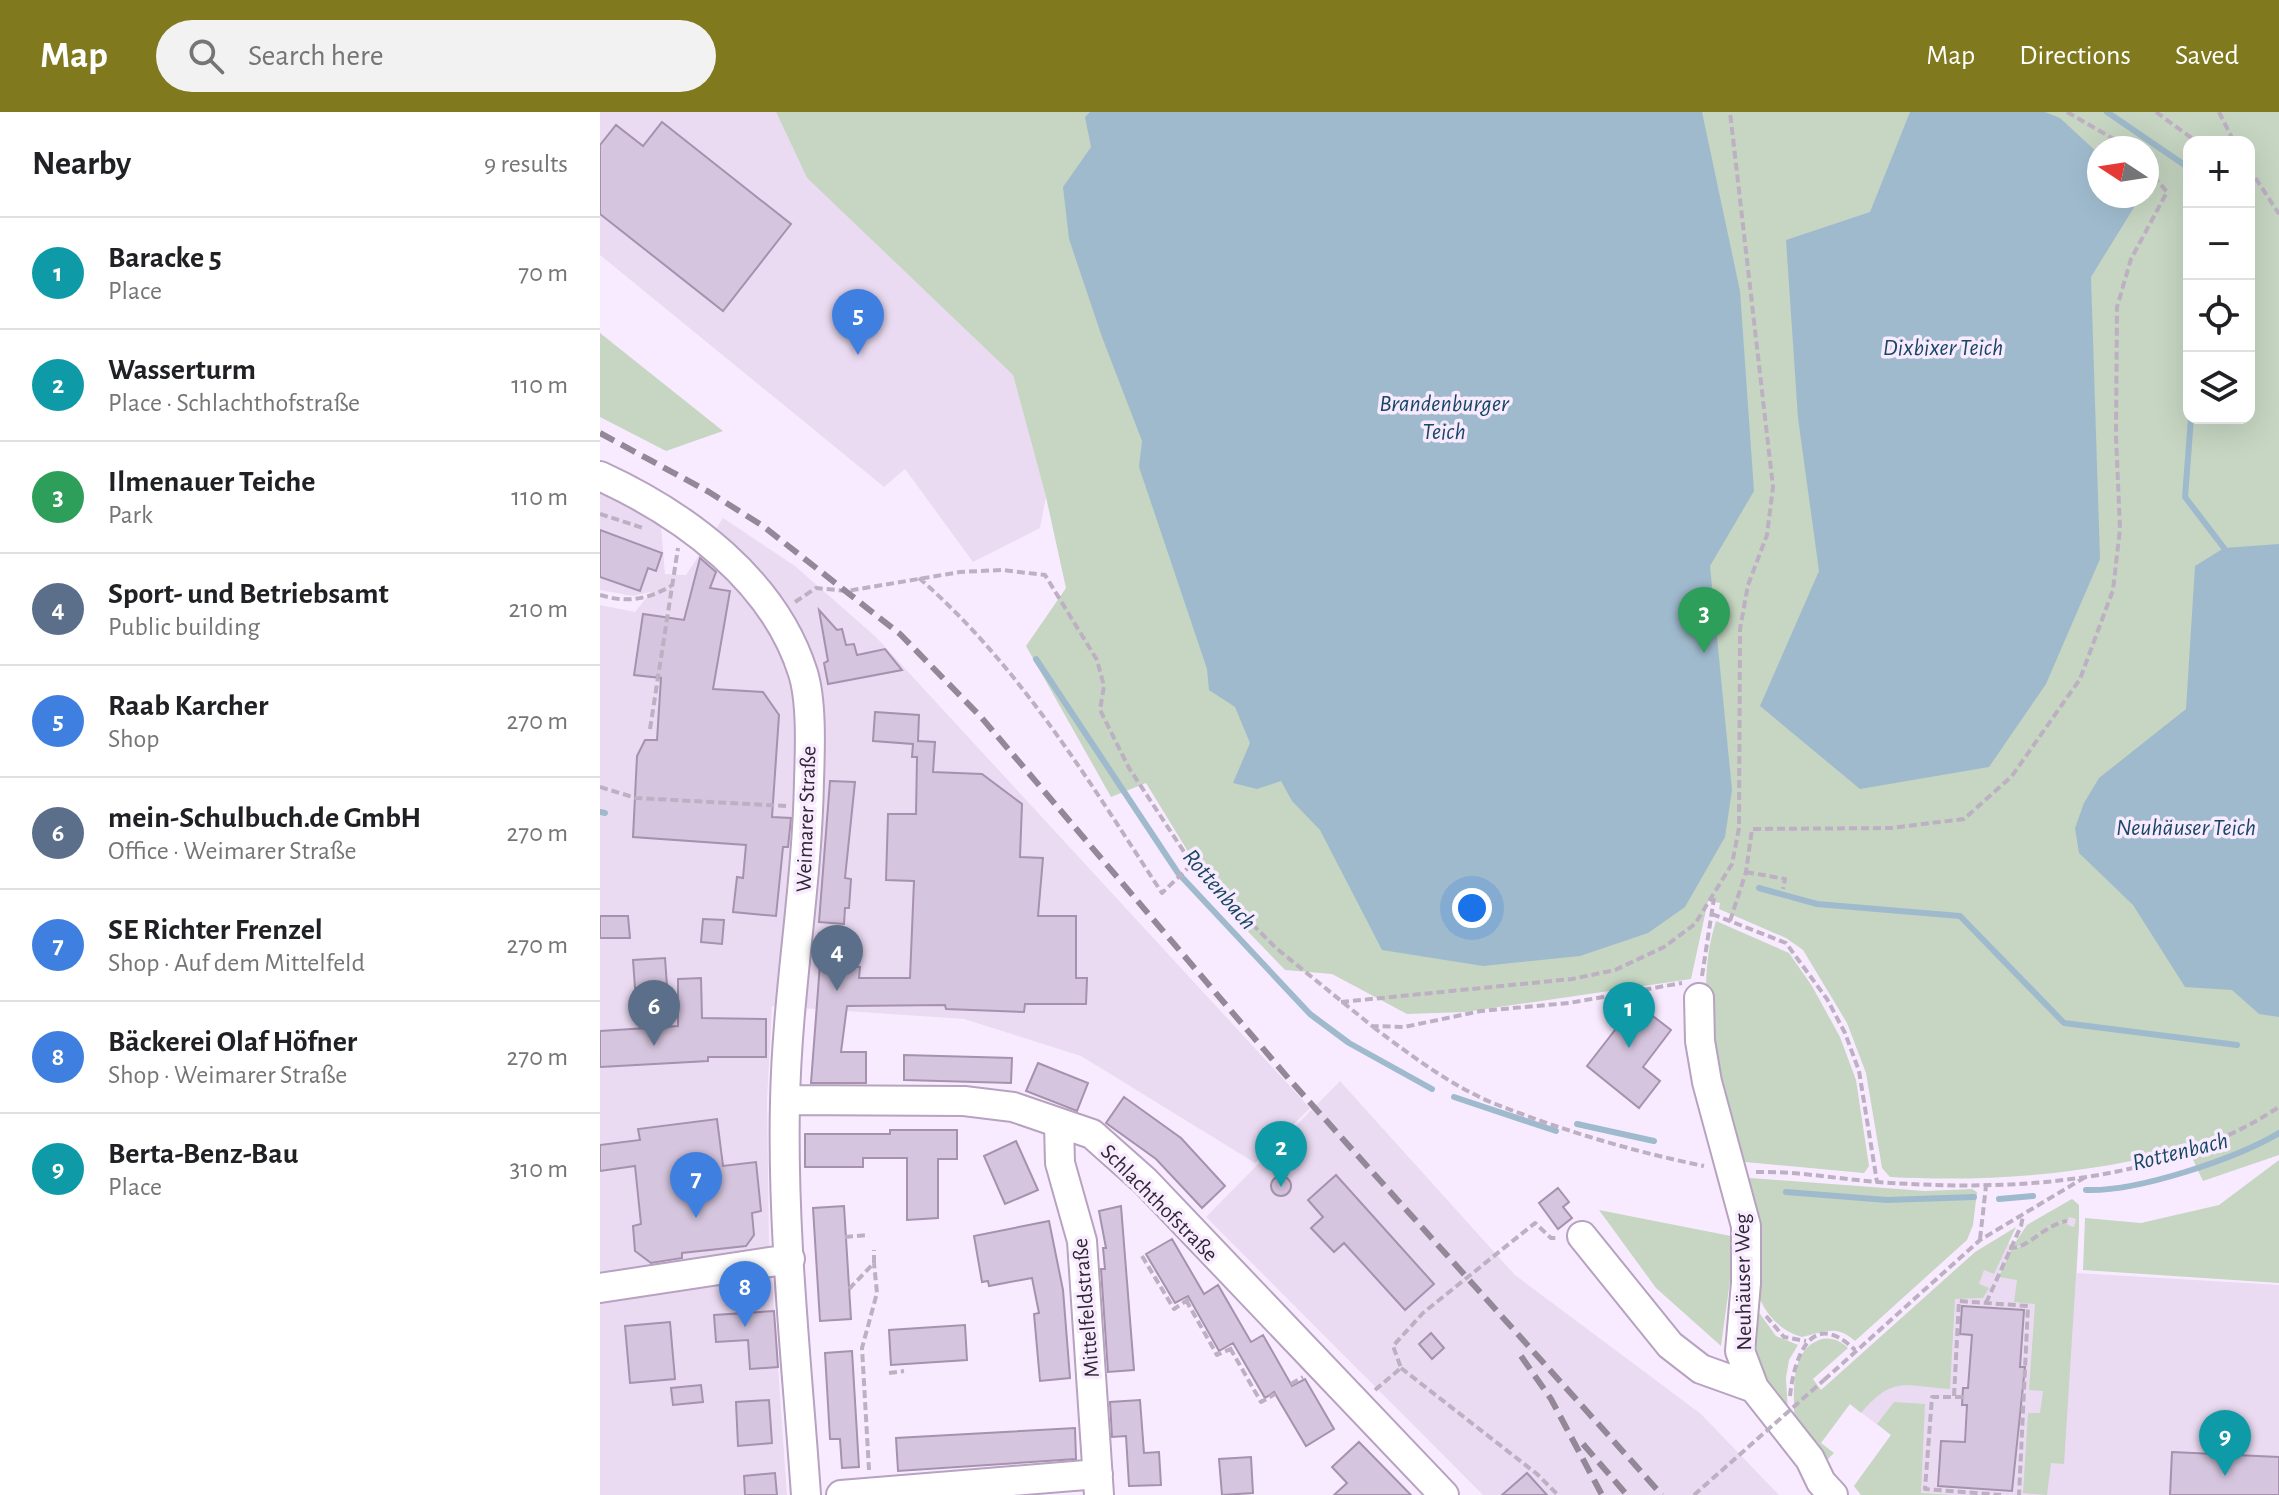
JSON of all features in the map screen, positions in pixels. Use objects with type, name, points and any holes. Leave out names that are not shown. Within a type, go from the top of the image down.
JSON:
[{"type":"street","name":"Weimarer Straße","points":[[600,476],[683,526],[744,571],[774,608],[803,674],[810,749],[808,807],[785,1100],[790,1259],[806,1495]]},
{"type":"street","name":"Neuhäuser Weg","points":[[1700,990],[1700,1041],[1707,1082],[1734,1172],[1746,1226],[1746,1283],[1740,1351],[1754,1388],[1810,1459],[1827,1488]]},
{"type":"street","name":"Schlachthofstraße","points":[[785,1100],[964,1101],[1013,1107],[1092,1134],[1145,1181],[1444,1495]]},
{"type":"street","name":"Mittelfeldstraße","points":[[1059,1124],[1060,1163],[1082,1241],[1098,1485]]},
{"type":"street","points":[[1582,1236],[1670,1345],[1701,1369],[1754,1388]]},
{"type":"street","points":[[600,1288],[790,1259]]},
{"type":"street","points":[[841,1495],[1098,1485]]},
{"type":"path","points":[[1341,1002],[1572,979],[1615,970],[1664,947],[1695,924],[1732,864],[1739,828],[1740,629],[1748,585],[1767,535],[1773,487],[1730,112]]},
{"type":"path","points":[[2067,112],[2108,136]]},
{"type":"path","points":[[2156,112],[2189,136]]},
{"type":"path","points":[[2219,112],[2231,136]]},
{"type":"path","points":[[2255,177],[2279,214]]},
{"type":"path","points":[[2159,182],[2167,192],[2159,207]]},
{"type":"path","points":[[1730,921],[1746,872],[1752,829],[1891,828],[1964,819],[2012,776],[2080,679],[2113,590],[2120,529],[2116,436],[2117,307],[2131,259],[2158,208]]},
{"type":"path","points":[[650,729],[683,526]]},
{"type":"path","points":[[774,608],[803,600],[816,588],[847,591],[918,577],[1002,570],[1045,575],[1097,660],[1104,686],[1100,710],[1129,768],[1192,864],[1276,948],[1341,1002],[1423,1065],[1496,1105],[1653,1156],[1734,1172],[1986,1186],[2043,1183],[2152,1164],[2225,1137],[2279,1107]]},
{"type":"path","points":[[918,577],[946,602],[1019,680],[1162,893],[1192,864]]},
{"type":"path","points":[[600,595],[624,602],[654,596],[671,586]]},
{"type":"path","points":[[600,787],[636,798],[808,807]]},
{"type":"path","points":[[1746,872],[1785,879],[1783,889]]},
{"type":"path","points":[[1372,1026],[1404,1027],[1481,1011],[1700,990],[1715,893]]},
{"type":"path","points":[[1712,914],[1786,943],[1827,999],[1845,1033],[1859,1071],[1877,1182]]},
{"type":"path","points":[[1694,1495],[1980,1240],[2089,1175]]},
{"type":"path","points":[[1980,1240],[1986,1186]]},
{"type":"path","points":[[1986,1303],[2023,1216]]},
{"type":"path","points":[[2009,1248],[2022,1247],[2044,1228],[2067,1221]]},
{"type":"path","points":[[1558,1495],[1537,1474],[1401,1368],[1393,1346],[1423,1313],[1535,1223],[1551,1238],[1582,1236]]},
{"type":"path","points":[[845,1237],[869,1235]]},
{"type":"path","points":[[869,1469],[862,1348],[877,1293],[874,1250]]},
{"type":"path","points":[[1142,1256],[1174,1309],[1188,1300],[1217,1355],[1233,1348],[1261,1402],[1275,1394]]},
{"type":"path","points":[[849,1289],[874,1263]]},
{"type":"path","points":[[1746,1283],[1774,1329],[1784,1337],[1807,1341]]},
{"type":"path","points":[[1954,1396],[1959,1301],[2028,1306],[2019,1495]]},
{"type":"path","points":[[1788,1432],[1794,1363],[1807,1341],[1819,1335],[1834,1335],[1855,1350]]},
{"type":"path","points":[[1372,1393],[1401,1368]]},
{"type":"path","points":[[889,1373],[904,1371]]},
{"type":"path","points":[[1963,1397],[1930,1396],[1925,1489],[2001,1495]]},
{"type":"shaded area","points":[[600,112],[776,112],[807,178],[1013,375],[1046,497],[1040,528],[973,562],[905,469],[884,487],[600,255]]},
{"type":"shaded area","points":[[600,486],[615,492],[661,526],[665,574],[686,575],[723,518],[795,566],[876,637],[1310,1108],[1255,1163],[1081,1056],[964,1019],[772,1006],[767,1101],[769,1238],[787,1495],[600,1495],[600,605],[635,612],[651,592],[633,596],[600,590]]},
{"type":"shaded area","points":[[1340,1081],[1515,1275],[1701,1414],[1779,1495],[1483,1495],[1206,1217]]},
{"type":"shaded area","points":[[2072,1199],[2079,1205],[2077,1273],[2279,1285],[2279,1495],[1861,1495],[1854,1486],[1891,1435],[1850,1404],[2007,1243],[2013,1245],[2027,1225]]},
{"type":"green space","points":[[776,112],[2279,112],[2279,1155],[2203,1181],[2187,1147],[2114,1164],[2040,1174],[1965,1178],[1890,1177],[1882,1168],[1866,1073],[1847,1023],[1803,950],[1786,938],[1719,909],[1720,903],[1708,901],[1691,979],[1465,1012],[1407,1014],[1332,974],[1285,970],[1233,916],[1203,876],[1146,783],[1111,797],[1026,646],[1066,588],[1046,497],[1013,375],[807,178]]},
{"type":"green space","points":[[600,333],[723,431],[666,451],[600,417]]},
{"type":"green space","points":[[1716,921],[1789,953],[1812,986],[1840,1037],[1856,1080],[1869,1166],[1864,1173],[1734,1161],[1710,1041],[1707,1010],[1709,950]]},
{"type":"green space","points":[[2279,1160],[2279,1283],[2083,1270],[2085,1218],[2141,1223],[2219,1205]]},
{"type":"green space","points":[[1750,1178],[1925,1191],[1972,1189],[1977,1192],[1973,1225],[1967,1240],[1855,1341],[1836,1331],[1802,1337],[1782,1327],[1768,1313],[1758,1295],[1752,1274],[1747,1229],[1745,1186]]},
{"type":"green space","points":[[2072,1199],[2079,1205],[2064,1464],[2051,1463],[2047,1495],[2023,1493],[2028,1413],[2040,1413],[2043,1391],[2029,1390],[2035,1304],[2014,1302],[2017,1280],[1999,1277],[2011,1250],[2018,1248],[2032,1238],[2012,1248],[2027,1225]],"holes":[[[2069,1217],[2076,1219],[2074,1227],[2057,1223],[2068,1221]]]},
{"type":"green space","points":[[1599,1210],[1736,1237],[1721,1346],[1656,1288]]},
{"type":"green space","points":[[2016,1227],[1994,1274],[1984,1270],[1979,1284],[1989,1288],[1983,1298],[1955,1299],[1950,1389],[1910,1385],[1891,1388],[1861,1413],[1850,1404],[1821,1443],[1834,1453],[1825,1462],[1795,1432],[1795,1380],[1801,1356],[1808,1346],[1827,1339],[1839,1341],[1848,1348],[1813,1379],[1821,1390],[1975,1252]]},
{"type":"green space","points":[[1755,1307],[1776,1336],[1798,1345],[1789,1360],[1786,1378],[1788,1413],[1783,1418],[1746,1342]]},
{"type":"green space","points":[[1894,1402],[1925,1404],[1921,1493],[1952,1495],[1861,1495],[1854,1486],[1891,1435],[1877,1424]]},
{"type":"water","name":"Brandenburger Teich","points":[[1090,112],[1702,112],[1740,291],[1754,491],[1710,566],[1732,790],[1725,837],[1685,907],[1648,933],[1580,956],[1483,966],[1382,950],[1320,830],[1292,801],[1281,781],[1257,789],[1233,783],[1250,743],[1235,707],[1209,690],[1207,669],[1139,467],[1142,441],[1069,239],[1063,187],[1091,147],[1085,117]]},
{"type":"water","name":"Dixbixer Teich","points":[[1910,112],[2045,112],[2060,118],[2087,143],[2087,208],[2134,208],[2091,277],[2100,559],[2046,684],[1989,767],[1860,789],[1760,706],[1819,571],[1798,418],[1786,240],[1870,212]]},
{"type":"water","name":"Neuhäuser Teich","points":[[2279,544],[2279,1017],[2259,1014],[2232,990],[2185,987],[2133,905],[2079,853],[2075,828],[2084,803],[2099,778],[2186,709],[2195,566],[2224,548]]},
{"type":"building","points":[[662,122],[791,224],[723,311],[600,214],[600,145],[616,125],[643,146]]},
{"type":"building","points":[[600,530],[662,553],[656,571],[648,568],[640,591],[600,577]]},
{"type":"building","points":[[700,558],[716,572],[710,588],[730,591],[713,689],[763,692],[779,715],[772,817],[791,818],[788,847],[783,847],[776,916],[733,912],[737,877],[743,878],[746,845],[633,837],[637,756],[645,740],[657,740],[661,678],[634,675],[643,614],[684,620]]},
{"type":"building","points":[[819,610],[837,630],[842,629],[846,645],[854,644],[857,655],[885,649],[902,670],[828,684],[824,663],[828,661]]},
{"type":"building","points":[[875,712],[919,715],[918,741],[935,742],[933,772],[982,774],[1022,804],[1020,857],[1043,858],[1038,916],[1076,916],[1076,978],[1087,978],[1086,1004],[1025,1004],[1024,1012],[946,1009],[945,1005],[847,1006],[841,1052],[866,1052],[866,1083],[811,1083],[820,964],[860,967],[859,978],[910,978],[914,881],[886,880],[888,814],[916,814],[917,757],[912,757],[913,744],[873,741]]},
{"type":"building","points":[[830,781],[855,782],[845,878],[851,879],[849,908],[845,908],[844,924],[819,922]]},
{"type":"building","points":[[600,916],[628,916],[630,938],[600,938]]},
{"type":"building","points":[[703,919],[724,920],[722,944],[701,942]]},
{"type":"building","points":[[665,958],[667,986],[635,988],[633,960]]},
{"type":"building","points":[[701,978],[702,1018],[766,1019],[766,1057],[708,1057],[708,1061],[600,1067],[600,1031],[678,1026],[678,979]]},
{"type":"building","points":[[1636,1003],[1671,1030],[1643,1067],[1660,1081],[1639,1108],[1587,1066]]},
{"type":"building","points":[[904,1055],[1012,1058],[1011,1083],[904,1080]]},
{"type":"building","points":[[1038,1063],[1088,1083],[1077,1111],[1026,1091]]},
{"type":"building","points":[[1124,1097],[1181,1138],[1225,1186],[1202,1208],[1156,1159],[1106,1123]]},
{"type":"building","points":[[717,1119],[723,1166],[756,1162],[761,1211],[752,1213],[754,1235],[746,1246],[682,1253],[682,1258],[651,1263],[635,1251],[633,1226],[641,1224],[635,1166],[600,1171],[600,1145],[640,1140],[638,1129]]},
{"type":"building","points":[[890,1130],[957,1130],[957,1159],[938,1159],[938,1218],[907,1220],[907,1158],[863,1158],[863,1167],[805,1167],[805,1134],[890,1134]]},
{"type":"building","points":[[1016,1141],[1038,1190],[1005,1204],[984,1156]]},
{"type":"building","points":[[1336,1175],[1434,1284],[1405,1310],[1344,1243],[1334,1252],[1311,1228],[1323,1217],[1308,1200]]},
{"type":"building","points":[[1277,1176],[1285,1176],[1291,1186],[1285,1196],[1277,1196],[1271,1190],[1271,1182]]},
{"type":"building","points":[[1558,1188],[1569,1202],[1563,1207],[1572,1218],[1558,1229],[1539,1203]]},
{"type":"building","points":[[844,1206],[851,1319],[820,1321],[813,1208]]},
{"type":"building","points":[[1121,1206],[1134,1370],[1108,1372],[1101,1269],[1105,1269],[1103,1248],[1106,1248],[1099,1211]]},
{"type":"building","points":[[1049,1221],[1063,1290],[1070,1378],[1040,1381],[1034,1314],[1039,1313],[1032,1278],[989,1286],[988,1281],[982,1282],[974,1236]]},
{"type":"building","points":[[1172,1239],[1204,1294],[1218,1285],[1251,1342],[1263,1335],[1292,1386],[1305,1379],[1334,1429],[1306,1446],[1274,1392],[1265,1398],[1233,1343],[1219,1351],[1188,1296],[1175,1303],[1146,1254]]},
{"type":"building","points":[[1962,1306],[2024,1310],[2020,1367],[2025,1367],[2012,1491],[1938,1486],[1941,1441],[1965,1442],[1967,1405],[1962,1405],[1963,1388],[1968,1388],[1972,1335],[1960,1334]]},
{"type":"building","points":[[774,1311],[778,1367],[750,1369],[748,1340],[716,1342],[714,1315]]},
{"type":"building","points":[[670,1322],[675,1379],[630,1383],[625,1326]]},
{"type":"building","points":[[965,1325],[967,1360],[891,1365],[889,1330]]},
{"type":"building","points":[[1431,1333],[1444,1348],[1432,1359],[1419,1344]]},
{"type":"building","points":[[852,1351],[859,1467],[842,1468],[840,1439],[830,1439],[825,1353]]},
{"type":"building","points":[[701,1385],[703,1402],[673,1405],[671,1388]]},
{"type":"building","points":[[769,1400],[772,1443],[738,1446],[736,1402]]},
{"type":"building","points":[[1140,1400],[1144,1453],[1159,1452],[1161,1485],[1129,1486],[1126,1436],[1112,1437],[1110,1402]]},
{"type":"building","points":[[1075,1428],[1076,1459],[898,1471],[896,1438]]},
{"type":"building","points":[[1359,1442],[1411,1495],[1334,1495],[1347,1483],[1332,1467]]},
{"type":"building","points":[[2172,1452],[2279,1457],[2279,1495],[2170,1495]]},
{"type":"building","points":[[1251,1457],[1253,1493],[1222,1495],[1219,1459]]},
{"type":"building","points":[[775,1473],[777,1495],[745,1495],[744,1476]]},
{"type":"building","points":[[1527,1473],[1547,1495],[1502,1495]]},
{"type":"waterway","points":[[2107,112],[2183,164]]},
{"type":"waterway","points":[[2191,424],[2185,497],[2224,548]]},
{"type":"waterway","name":"Rottenbach","points":[[1036,659],[1178,873],[1310,1014],[1349,1043],[1432,1089]]},
{"type":"waterway","points":[[600,812],[605,813]]},
{"type":"waterway","points":[[1759,888],[1817,904],[1960,916],[2064,1023],[2237,1045]]},
{"type":"waterway","name":"Rottenbach","points":[[1454,1097],[1556,1131]]},
{"type":"waterway","name":"Rottenbach","points":[[1577,1124],[1654,1141]]},
{"type":"waterway","name":"Rottenbach","points":[[2086,1190],[2158,1180],[2212,1163],[2279,1133]]},
{"type":"waterway","name":"Rottenbach","points":[[1786,1192],[1887,1200],[1974,1197]]},
{"type":"waterway","name":"Rottenbach","points":[[1999,1199],[2033,1196]]},
{"type":"railway","points":[[600,433],[709,492],[763,526],[900,634],[981,717],[1289,1079],[1662,1495]]},
{"type":"railway","points":[[1521,1356],[1551,1399],[1602,1495]]},
{"type":"railway","points":[[1583,1444],[1627,1495]]},
{"type":"place","name":"Raab Karcher","points":[[858,355]]},
{"type":"place","name":"Ilmenauer Teiche","points":[[1704,653]]},
{"type":"place","name":"Sport- und Betriebsamt","points":[[837,991]]},
{"type":"place","name":"mein-Schulbuch.de GmbH","points":[[654,1046]]},
{"type":"place","name":"Baracke 5","points":[[1629,1048]]},
{"type":"place","name":"Wasserturm","points":[[1281,1187]]},
{"type":"place","name":"SE Richter Frenzel","points":[[696,1218]]},
{"type":"place","name":"Bäckerei Olaf Höfner","points":[[745,1327]]},
{"type":"place","name":"Berta-Benz-Bau","points":[[2225,1476]]}]
